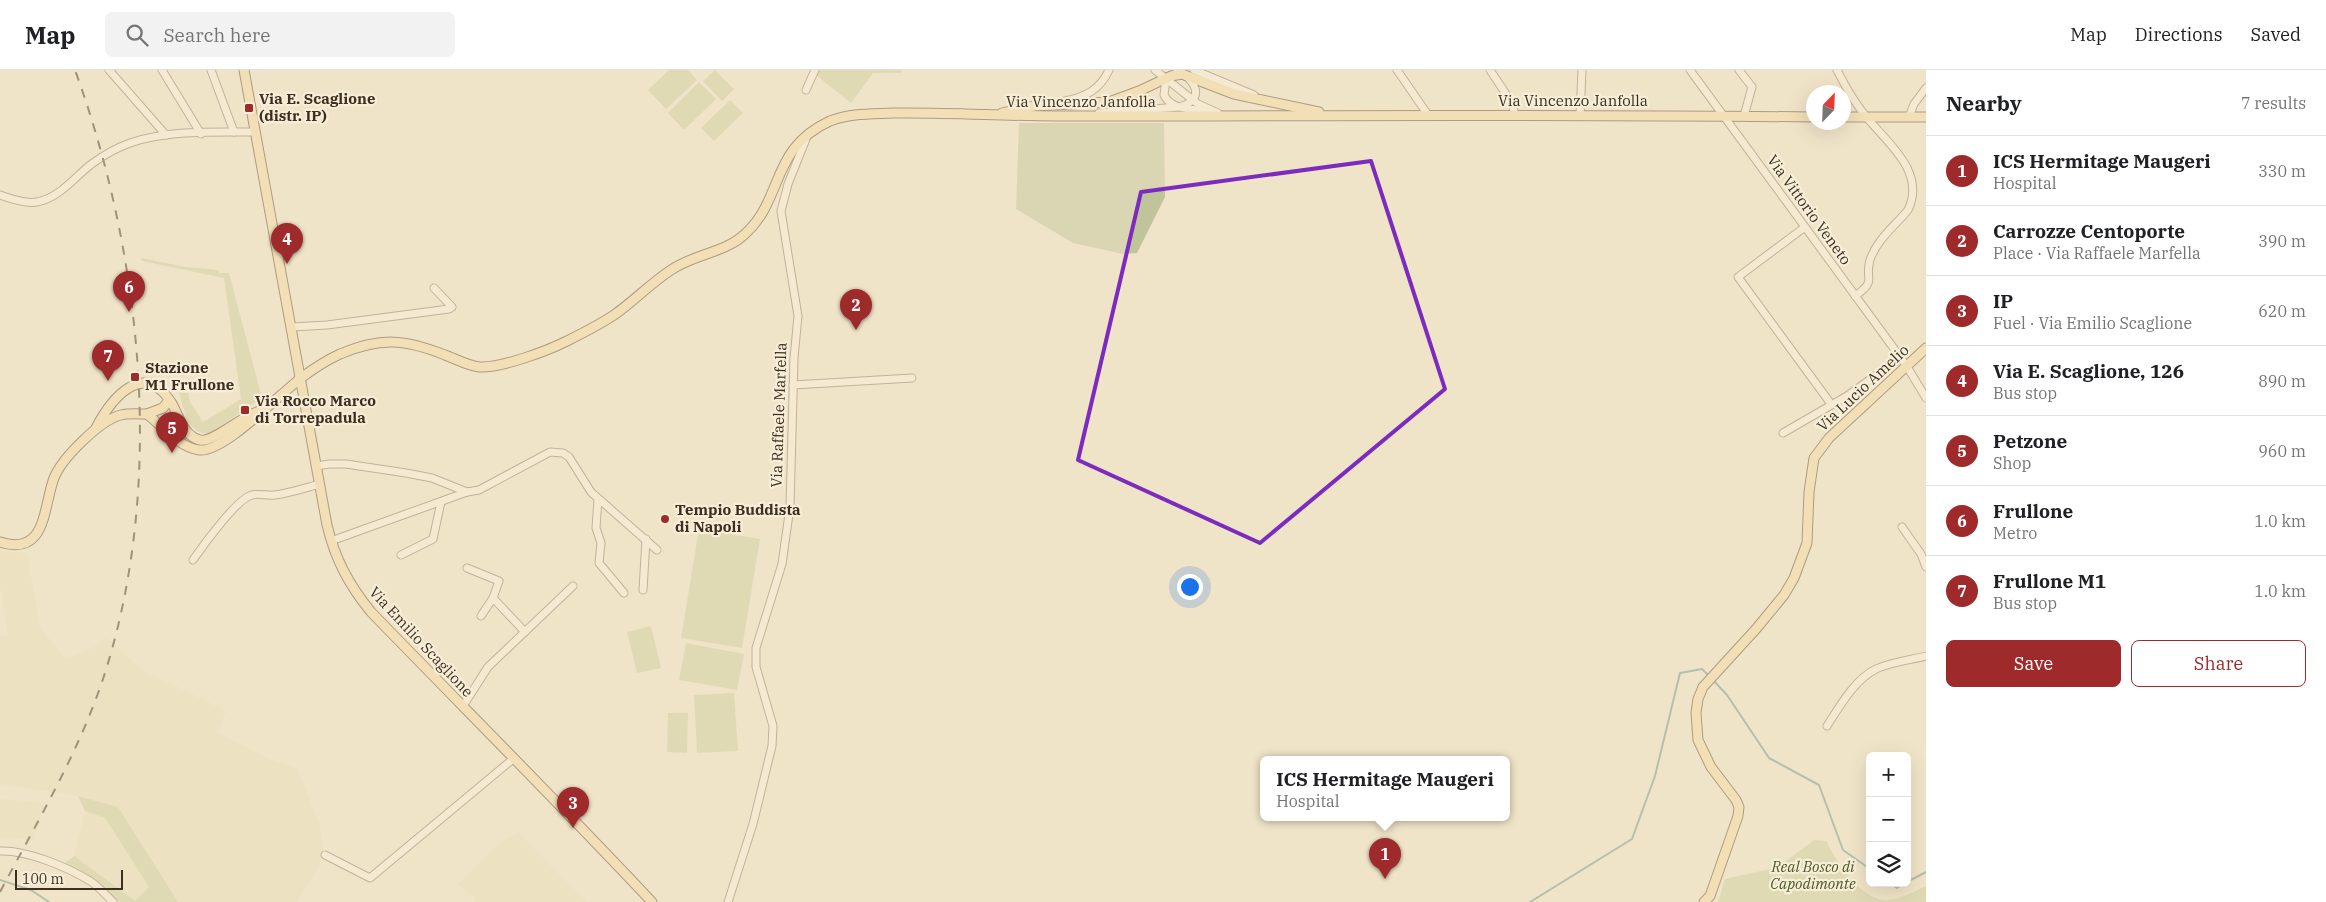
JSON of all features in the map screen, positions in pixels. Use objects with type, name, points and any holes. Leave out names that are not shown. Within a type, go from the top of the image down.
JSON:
[{"type":"main road","name":"Via Emilio Scaglione","points":[[244,70],[316,466],[331,541],[344,573],[355,592],[371,612],[513,759],[572,816],[652,902]]},
{"type":"main road","name":"Via Vincenzo Janfolla","points":[[997,115],[1020,108],[1109,102],[1176,74],[1191,73],[1234,94],[1333,115]]},
{"type":"main road","points":[[148,414],[188,447],[201,451],[220,444],[253,420],[260,411],[300,379],[342,354],[381,341],[400,341],[419,345],[478,367],[519,359],[559,345],[616,314],[674,268],[736,242],[750,231],[788,156],[809,132],[838,118],[860,114],[916,112],[997,115]]},
{"type":"main road","name":"Via Vincenzo Janfolla","points":[[997,115],[1806,117]]},
{"type":"main road","points":[[1851,118],[1926,117]]},
{"type":"main road","name":"Via Lucio Amelio","points":[[1704,902],[1710,896],[1738,816],[1739,807],[1736,800],[1710,767],[1698,740],[1696,713],[1698,699],[1703,687],[1784,595],[1802,560],[1807,544],[1809,492],[1814,458],[1829,438],[1926,348]]},
{"type":"main road","points":[[95,430],[102,417],[117,398],[131,385],[150,384],[169,400],[183,426],[190,434],[200,440],[210,440],[248,415],[260,411]]},
{"type":"main road","points":[[0,542],[10,546],[26,543],[37,535],[44,522],[48,495],[55,476],[80,444],[95,430],[121,415],[148,414],[164,408],[169,400]]},
{"type":"street","points":[[109,70],[166,135]]},
{"type":"street","points":[[162,70],[201,134]]},
{"type":"street","points":[[211,70],[234,132]]},
{"type":"street","points":[[806,90],[815,70]]},
{"type":"street","points":[[1046,105],[1082,98],[1104,80],[1109,70]]},
{"type":"street","points":[[1155,70],[1192,100],[1211,112]]},
{"type":"street","points":[[1177,70],[1191,73],[1195,90],[1192,100],[1179,107]]},
{"type":"street","points":[[1397,70],[1428,115]]},
{"type":"street","points":[[1490,70],[1512,103],[1514,115]]},
{"type":"street","points":[[1580,115],[1582,70]]},
{"type":"street","name":"Via Vittorio Veneto","points":[[1690,70],[1906,366],[1926,398]]},
{"type":"street","points":[[1739,70],[1752,87],[1744,116]]},
{"type":"street","points":[[1837,70],[1866,118],[1908,167],[1914,186],[1912,203],[1908,210],[1876,247],[1869,267],[1870,282],[1866,288],[1854,296]]},
{"type":"street","points":[[1166,79],[1164,95],[1170,103],[1179,107]]},
{"type":"street","points":[[1909,117],[1914,104],[1926,88]]},
{"type":"street","points":[[1079,116],[1106,112],[1179,107],[1229,116]]},
{"type":"street","points":[[0,195],[31,203],[39,202],[54,195],[111,151],[131,143],[166,135],[255,132]]},
{"type":"street","name":"Via Raffaele Marfella","points":[[728,902],[755,816],[772,746],[773,726],[756,666],[756,648],[782,564],[790,508],[793,385],[798,316],[782,211],[793,169],[809,132]]},
{"type":"street","points":[[1805,227],[1738,277],[1831,404]]},
{"type":"street","points":[[292,327],[327,325],[449,309],[452,307],[434,288]]},
{"type":"street","points":[[1783,433],[1847,396],[1900,358]]},
{"type":"street","points":[[793,385],[912,378]]},
{"type":"street","points":[[331,541],[467,492],[479,490],[532,460],[557,452],[569,457],[591,492],[598,499],[657,550]]},
{"type":"street","points":[[316,466],[346,464],[406,473],[432,478],[467,492]]},
{"type":"street","points":[[193,560],[217,527],[244,499],[252,494],[264,496],[279,494],[320,484]]},
{"type":"street","points":[[598,499],[596,528],[600,543],[599,564],[624,594]]},
{"type":"street","points":[[401,555],[433,539],[441,502]]},
{"type":"street","points":[[1902,527],[1923,552],[1926,567]]},
{"type":"street","points":[[643,590],[646,539]]},
{"type":"street","points":[[467,568],[499,581],[493,598],[482,616]]},
{"type":"street","points":[[462,706],[488,667],[573,586]]},
{"type":"street","points":[[493,598],[525,632]]},
{"type":"street","points":[[1827,726],[1844,700],[1859,682],[1875,670],[1926,656]]},
{"type":"street","points":[[325,855],[370,878],[513,759]]},
{"type":"street","points":[[0,851],[12,850],[52,863],[91,881],[113,902]]},
{"type":"highlighted area","points":[[1371,161],[1445,389],[1260,543],[1078,460],[1141,192]]},
{"type":"shaded area","points":[[0,551],[27,553],[40,627],[66,660],[96,646],[106,638],[141,669],[226,711],[218,733],[267,758],[297,768],[320,825],[323,851],[319,867],[297,902],[178,902],[118,807],[78,796],[0,784],[0,636],[8,635],[0,586]]},
{"type":"shaded area","points":[[0,798],[45,804],[34,840],[0,837]]},
{"type":"shaded area","points":[[85,811],[105,818],[149,887],[135,902],[74,856]]},
{"type":"shaded area","points":[[518,832],[587,902],[474,902],[475,898],[458,884],[497,845]]},
{"type":"green space","points":[[669,70],[688,70],[697,80],[666,109],[648,90]]},
{"type":"green space","points":[[715,70],[734,89],[722,101],[703,81]]},
{"type":"green space","points":[[819,70],[901,70],[901,73],[873,73],[851,103],[816,75]]},
{"type":"green space","points":[[699,82],[716,99],[684,130],[668,113]]},
{"type":"green space","points":[[730,100],[743,113],[714,141],[701,128]]},
{"type":"green space","points":[[1019,123],[1164,123],[1165,197],[1137,253],[1123,254],[1073,243],[1016,209]]},
{"type":"green space","points":[[141,258],[186,267],[218,270],[219,273],[229,273],[262,398],[212,432],[204,433],[193,427],[185,414],[179,392],[188,393],[190,402],[203,422],[241,399],[224,278],[142,261]]},
{"type":"green space","points":[[699,529],[760,539],[742,648],[681,638]]},
{"type":"green space","points":[[651,626],[661,668],[637,673],[627,632]]},
{"type":"green space","points":[[686,643],[744,654],[737,690],[679,680]]},
{"type":"green space","points":[[734,693],[738,751],[697,753],[694,695]]},
{"type":"green space","points":[[668,713],[688,713],[687,753],[667,752]]},
{"type":"green space","points":[[78,796],[118,807],[178,902],[119,902],[93,880],[62,865],[74,856],[135,901],[149,887],[105,818],[85,811]]},
{"type":"green space","name":"Real Bosco di Capodimonte","points":[[1814,840],[1826,841],[1843,869],[1869,895],[1889,900],[1926,886],[1926,902],[1718,902],[1725,879],[1770,869],[1785,862]]},
{"type":"waterway","points":[[1530,902],[1632,839],[1655,776],[1680,673],[1702,669],[1708,675]]},
{"type":"waterway","points":[[1713,680],[1727,695],[1769,758],[1819,785],[1843,850],[1866,866]]},
{"type":"waterway","points":[[1911,880],[1926,872]]},
{"type":"waterway","points":[[0,880],[31,890],[49,902]]},
{"type":"railway","points":[[0,892],[56,787],[93,707],[103,679],[123,605],[135,529],[140,451],[138,373],[130,294],[117,217],[98,142],[75,70]]},
{"type":"place","name":"Via E. Scaglione (distr. IP)","points":[[249,108]]},
{"type":"place","name":"Via E. Scaglione, 126","points":[[287,264]]},
{"type":"place","name":"Frullone","points":[[129,312]]},
{"type":"place","name":"Carrozze Centoporte","points":[[856,330]]},
{"type":"place","name":"Stazione M1 Frullone","points":[[135,377]]},
{"type":"place","name":"Frullone M1","points":[[108,381]]},
{"type":"place","name":"Via Rocco Marco di Torrepadula","points":[[245,410]]},
{"type":"place","name":"Petzone","points":[[172,453]]},
{"type":"place","name":"Tempio Buddista di Napoli","points":[[665,519]]},
{"type":"place","name":"IP","points":[[573,828]]},
{"type":"place","name":"ICS Hermitage Maugeri","points":[[1385,879]]}]
